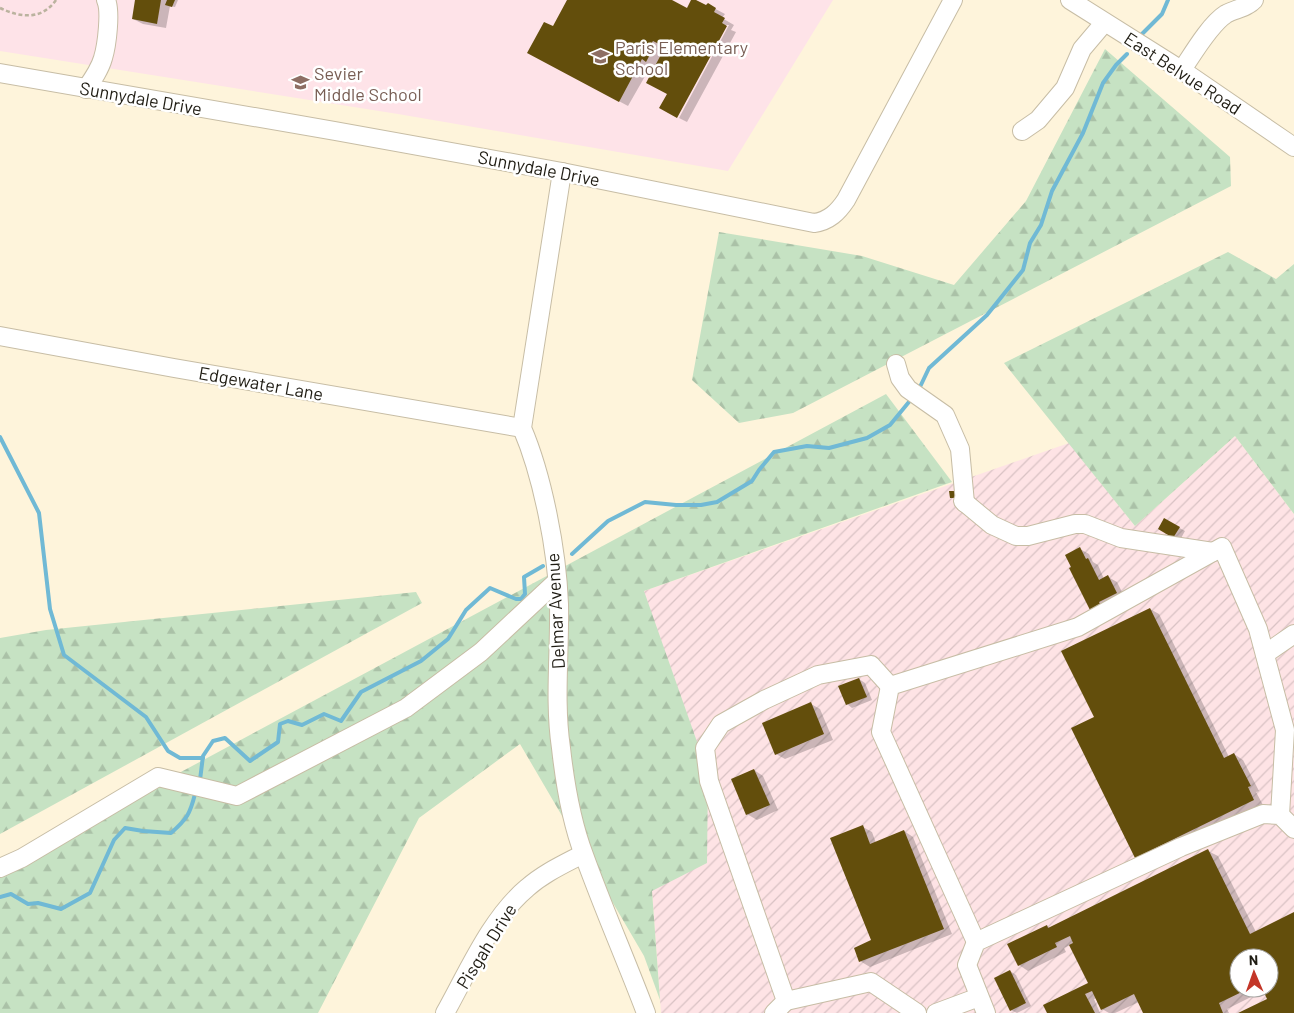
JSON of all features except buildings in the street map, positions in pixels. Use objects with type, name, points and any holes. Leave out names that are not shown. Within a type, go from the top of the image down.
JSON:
[{"type":"street","points":[[86,88],[96,75],[103,58],[108,26],[108,5],[106,0]]},
{"type":"street","name":"Sunnydale Drive","points":[[0,73],[562,172],[814,223],[826,220],[840,209],[852,192],[952,0]]},
{"type":"street","name":"East Belvue Road","points":[[1070,0],[1182,70],[1294,147]]},
{"type":"street","points":[[1182,70],[1207,34],[1225,14],[1250,4],[1254,0]]},
{"type":"street","points":[[1022,131],[1038,120],[1064,88],[1082,48],[1104,23]]},
{"type":"street","name":"Delmar Avenue","points":[[562,172],[522,428],[528,441],[543,496],[556,562],[560,746],[570,807],[583,854],[646,1013]]},
{"type":"street","name":"Edgewater Lane","points":[[0,336],[522,428]]},
{"type":"street","points":[[896,364],[900,378],[908,389],[945,415],[960,449],[964,502],[992,524],[1016,536],[1028,536],[1075,524],[1085,524],[1121,538],[1212,552]]},
{"type":"street","points":[[890,686],[1078,628],[1222,547],[1258,629],[1286,730],[1280,815]]},
{"type":"street","points":[[0,868],[22,858],[158,777],[237,796],[406,708],[481,652],[557,581]]},
{"type":"street","points":[[1265,654],[1294,634]]},
{"type":"street","points":[[890,686],[871,665],[818,676],[764,700],[721,724],[705,748],[709,781],[780,1007],[871,982],[917,1013]]},
{"type":"street","points":[[890,686],[881,732],[976,942]]},
{"type":"street","points":[[936,1013],[982,1005],[967,966],[976,942],[1181,847],[1263,814],[1280,815],[1294,829]]},
{"type":"street","name":"Pisgah Drive","points":[[445,1013],[479,951],[500,917],[516,898],[549,872],[583,854]]},
{"type":"path","points":[[0,8],[20,15],[33,15],[49,10],[56,0]]},
{"type":"shaded area","name":"Paris Elementary School","points":[[0,0],[833,0],[728,171],[398,114],[0,51]]},
{"type":"shaded area","points":[[1235,436],[1294,514],[1294,1013],[661,1013],[652,891],[644,591],[1069,443],[1135,526]]},
{"type":"green space","points":[[1105,49],[1230,157],[1231,186],[793,413],[739,423],[692,380],[719,232],[862,256],[954,285],[1026,201]]},
{"type":"green space","points":[[1228,252],[1276,279],[1294,264],[1294,514],[1235,436],[1135,526],[1004,363]]},
{"type":"green space","points":[[886,394],[952,482],[644,591],[708,773],[707,863],[652,891],[660,1000],[644,956],[520,744],[419,818],[318,1013],[0,1013],[0,869]]},
{"type":"green space","points":[[416,592],[422,603],[0,834],[0,638],[46,630]]},
{"type":"waterway","points":[[1140,36],[1162,14],[1168,0]]},
{"type":"waterway","points":[[919,389],[929,368],[987,315],[1023,270],[1030,243],[1041,225],[1052,191],[1083,133],[1103,83],[1127,54]]},
{"type":"waterway","points":[[572,554],[608,521],[645,502],[676,505],[701,505],[717,502],[752,481],[774,452],[807,446],[829,448],[867,438],[890,425],[913,397]]},
{"type":"waterway","points":[[0,437],[39,513],[50,609],[64,655],[146,717],[168,751],[180,758],[203,758]]},
{"type":"waterway","points":[[200,780],[203,756],[213,741],[225,738],[250,761],[278,742],[280,724],[288,721],[302,725],[324,714],[341,721],[361,692],[421,661],[448,639],[466,610],[490,588],[516,599],[521,599],[525,594],[524,577],[543,566]]},
{"type":"waterway","points":[[0,897],[11,894],[28,904],[38,903],[61,909],[90,893],[114,840],[125,828],[171,833],[187,816],[195,794]]},
{"type":"place","name":"Paris Elementary School","points":[[601,57]]},
{"type":"place","name":"Sevier Middle School","points":[[300,83]]}]
